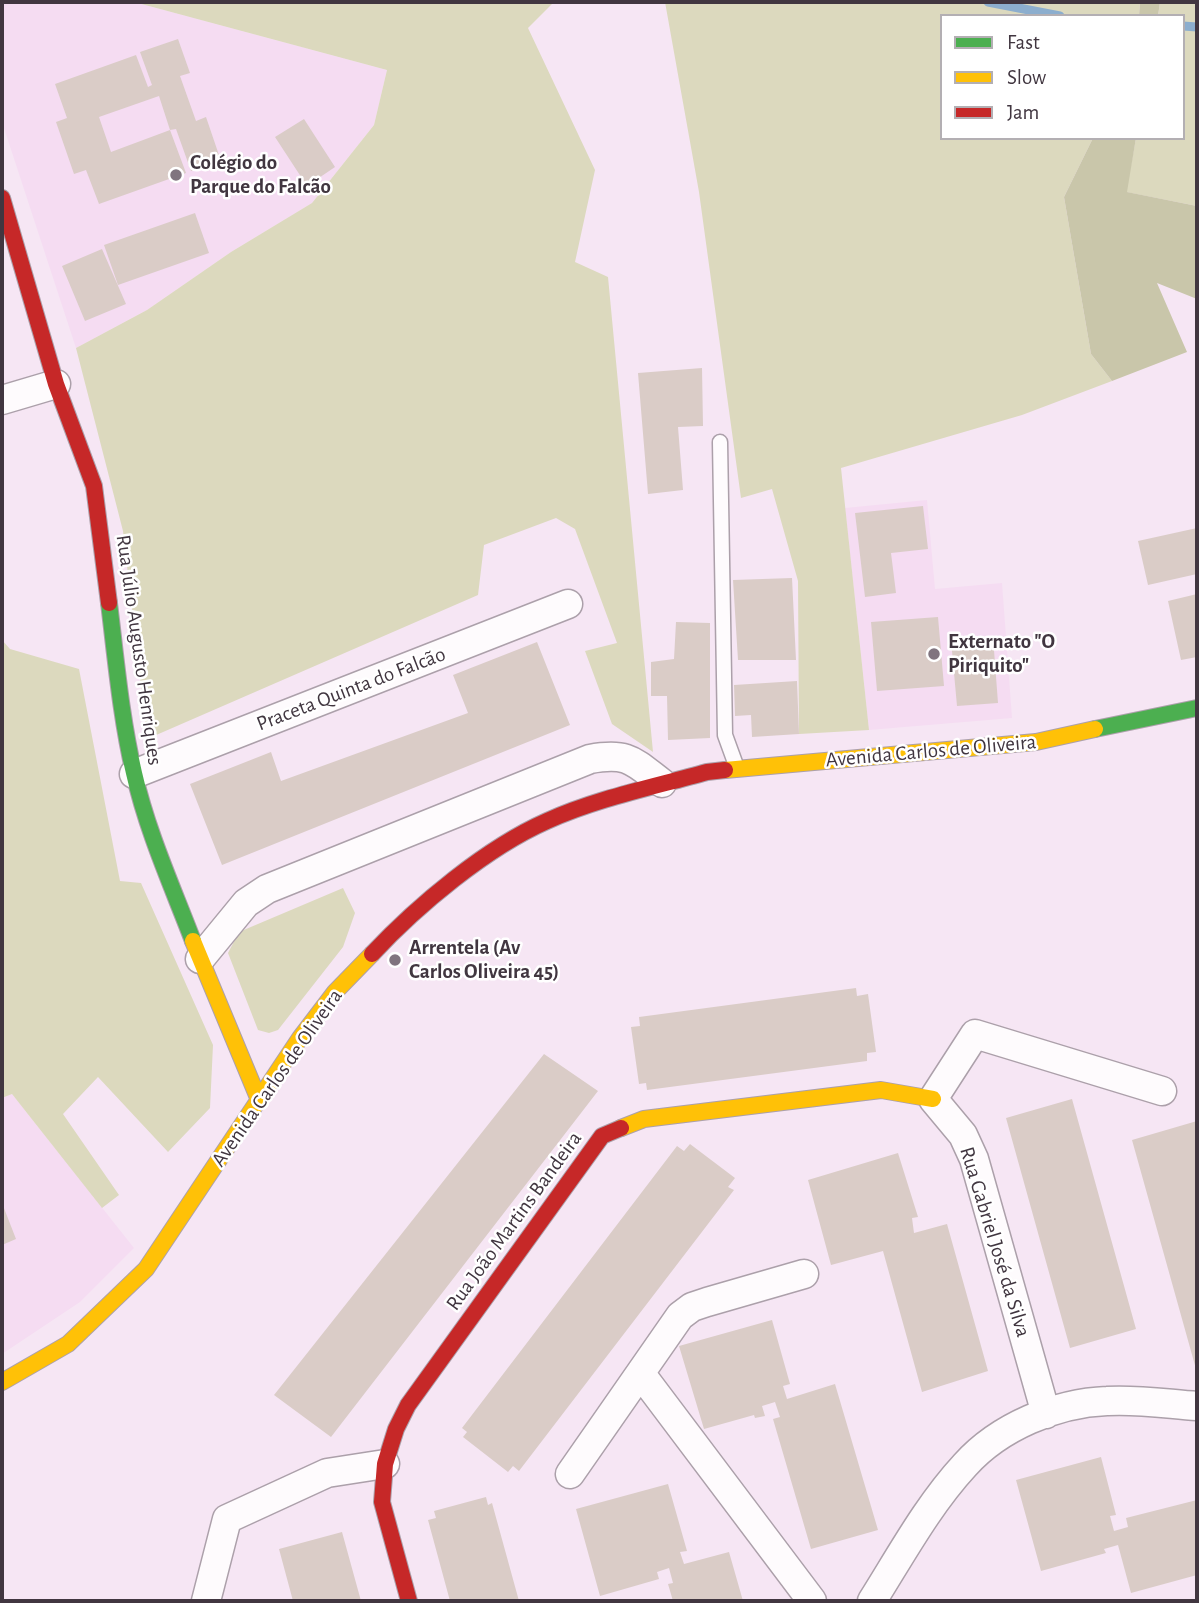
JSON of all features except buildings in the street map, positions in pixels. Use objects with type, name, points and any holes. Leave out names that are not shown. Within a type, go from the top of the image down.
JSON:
[{"type":"street","name":"Rua Júlio Augusto Henriques","points":[[2,198],[56,384],[94,486],[124,721],[134,774],[148,824],[200,959],[259,1100]]},
{"type":"street","points":[[2,400],[56,384]]},
{"type":"street","name":"Praceta Quinta do Falcão","points":[[134,774],[568,604]]},
{"type":"street","name":"Avenida Carlos de Oliveira","points":[[2,1382],[68,1344],[146,1269],[300,1038],[335,992],[398,926],[442,889],[501,846],[545,821],[589,805],[707,772],[1036,743],[1197,708]]},
{"type":"street","points":[[200,959],[246,903],[267,889],[590,759],[609,755],[630,758],[662,783]]},
{"type":"street","points":[[933,1100],[975,1034],[1162,1091]]},
{"type":"street","name":"Rua João Martins Bandeira","points":[[408,1601],[382,1502],[385,1464],[396,1429],[408,1405],[602,1136],[644,1119],[881,1090],[933,1100]]},
{"type":"street","name":"Rua Gabriel José da Silva","points":[[933,1100],[963,1135],[974,1159],[1046,1414]]},
{"type":"street","points":[[570,1474],[680,1316],[692,1307],[804,1274]]},
{"type":"street","points":[[641,1374],[812,1601]]},
{"type":"street","points":[[872,1601],[938,1497],[966,1463],[999,1437],[1046,1414],[1076,1404],[1108,1401],[1197,1406]]},
{"type":"street","points":[[206,1601],[227,1518],[327,1472],[385,1464]]},
{"type":"lane","points":[[720,442],[725,735],[737,769]]},
{"type":"shaded area","name":"Colégio do Parque do Falcão","points":[[2,2],[134,2],[387,70],[374,125],[312,203],[231,252],[147,310],[76,348],[2,122]]},
{"type":"shaded area","points":[[134,2],[554,2],[528,28],[595,170],[575,262],[608,277],[653,752],[612,724],[585,651],[617,643],[575,529],[556,518],[484,545],[478,595],[147,739],[123,531],[76,348],[147,310],[231,252],[312,203],[374,125],[387,70]]},
{"type":"shaded area","points":[[665,2],[1140,2],[1139,14],[940,14],[940,140],[1092,140],[1064,197],[1091,354],[1112,381],[1022,415],[841,468],[869,730],[799,734],[798,581],[772,489],[741,498],[699,192]]},
{"type":"shaded area","points":[[1140,2],[1160,2],[1158,14],[1139,14]]},
{"type":"shaded area","points":[[1160,2],[1197,2],[1197,206],[1126,192],[1136,140],[1185,140],[1185,14],[1158,14]]},
{"type":"shaded area","points":[[1092,140],[1136,140],[1127,192],[1197,206],[1197,299],[1157,283],[1187,352],[1112,381],[1091,354],[1064,197]]},
{"type":"shaded area","name":"Externato \"O Piriquito\"","points":[[927,500],[935,589],[1002,583],[1012,718],[869,730],[845,508]]},
{"type":"shaded area","points":[[2,640],[10,649],[79,669],[120,881],[141,883],[213,1045],[210,1108],[168,1152],[98,1077],[63,1114],[119,1195],[102,1208],[12,1094],[2,1098]]},
{"type":"shaded area","points":[[343,888],[355,913],[343,947],[278,1030],[269,1033],[258,1030],[228,953],[239,932]]},
{"type":"shaded area","points":[[12,1094],[134,1248],[80,1302],[2,1354],[2,1098]]},
{"type":"waterway","points":[[988,2],[1050,14]]},
{"type":"waterway","points":[[1185,26],[1197,27]]},
{"type":"traffic: fast","points":[[109,603],[122,710],[139,795],[193,941]]},
{"type":"traffic: fast","points":[[1095,729],[1197,708]]},
{"type":"traffic: slow","points":[[725,770],[1036,742],[1095,729]]},
{"type":"traffic: slow","points":[[193,941],[259,1100]]},
{"type":"traffic: slow","points":[[2,1382],[68,1344],[146,1269],[300,1038],[335,992],[372,954]]},
{"type":"traffic: slow","points":[[621,1128],[644,1119],[881,1090],[933,1099]]},
{"type":"traffic: jam","points":[[2,198],[56,384],[94,486],[109,603]]},
{"type":"traffic: jam","points":[[372,954],[410,916],[454,879],[524,832],[606,799],[707,772],[725,770]]},
{"type":"traffic: jam","points":[[409,1601],[382,1502],[385,1464],[396,1429],[408,1405],[602,1136],[621,1128]]},
{"type":"place","name":"Colégio do Parque do Falcão","points":[[176,175]]},
{"type":"place","name":"Externato \"O Piriquito\"","points":[[934,654]]},
{"type":"place","name":"Arrentela (Av Carlos Oliveira 45)","points":[[395,960]]}]
